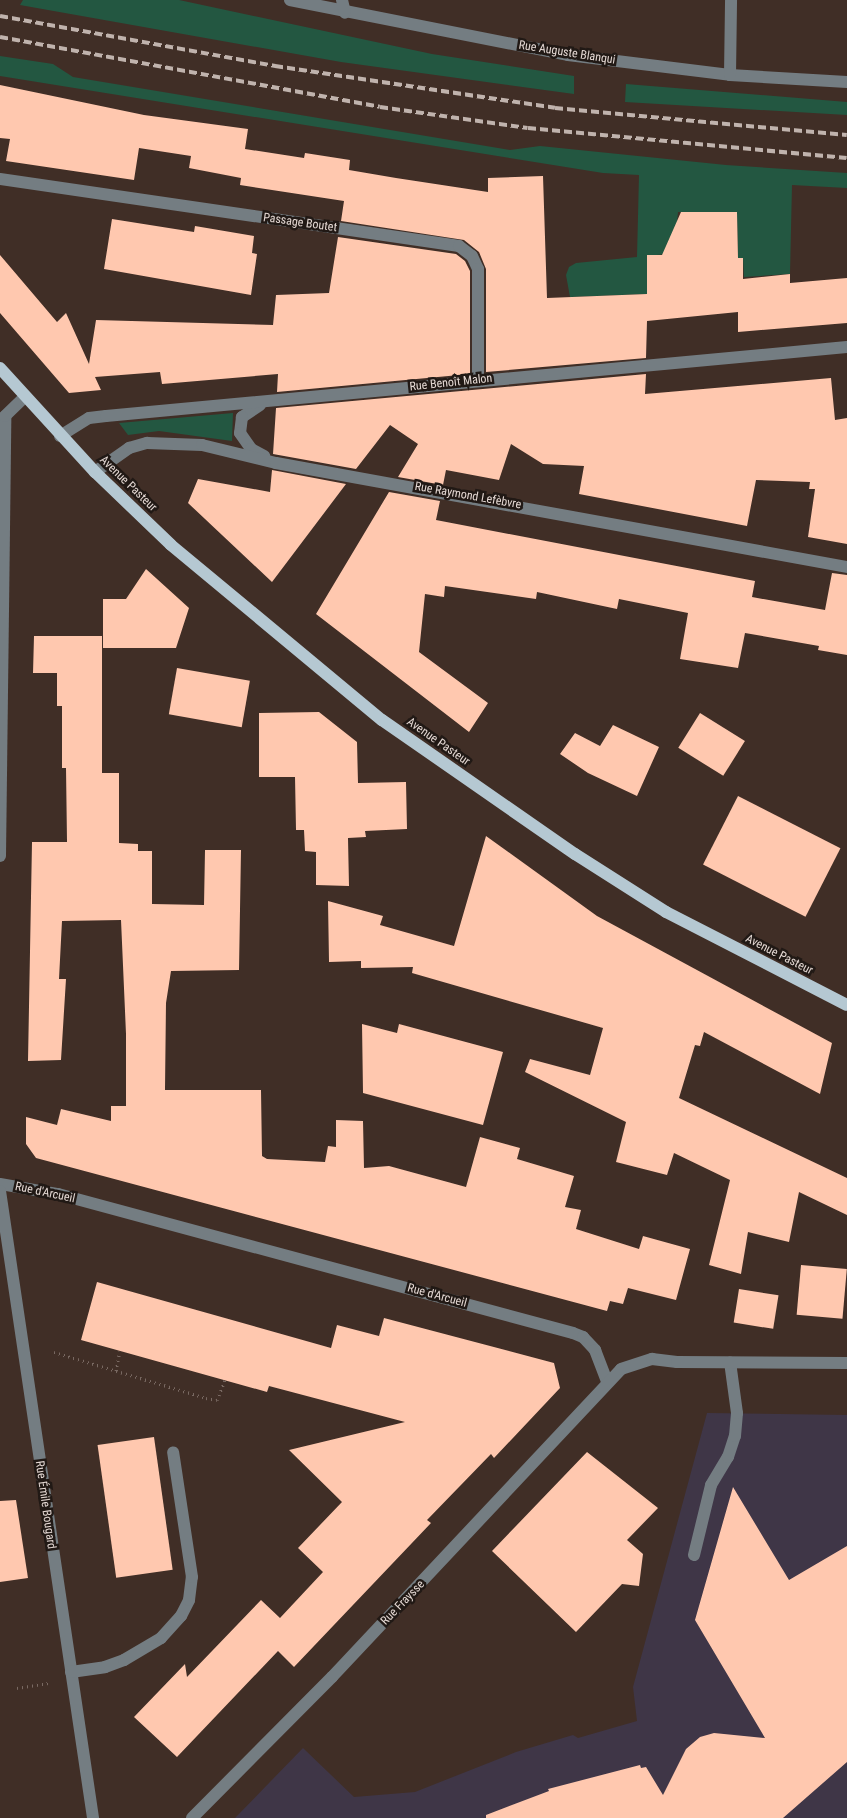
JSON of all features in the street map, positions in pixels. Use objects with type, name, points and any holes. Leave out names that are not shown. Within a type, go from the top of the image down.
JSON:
[{"type":"main road","name":"Avenue Pasteur","points":[[0,368],[60,436],[95,472],[214,583],[382,720],[575,854],[666,912],[847,1005]]},
{"type":"street","name":"Rue Auguste Blanqui","points":[[290,0],[345,13],[568,55],[730,75],[847,82]]},
{"type":"street","points":[[342,0],[345,13]]},
{"type":"street","points":[[730,75],[731,0]]},
{"type":"street","name":"Passage Boutet","points":[[0,179],[458,246],[472,256],[478,269],[478,380]]},
{"type":"street","name":"Rue Benoît Malon","points":[[60,436],[89,418],[275,402],[478,380],[847,347]]},
{"type":"street","points":[[0,856],[3,416],[25,397]]},
{"type":"street","points":[[275,402],[257,406],[245,413],[240,433],[251,449],[276,463]]},
{"type":"street","name":"Rue Raymond Lefèbvre","points":[[95,472],[129,448],[147,443],[202,445],[276,463],[847,567]]},
{"type":"street","name":"Rue d'Arcueil","points":[[0,1184],[58,1194],[573,1333],[583,1337],[595,1350],[607,1382]]},
{"type":"street","name":"Rue Émile Bougard","points":[[0,1191],[93,1818]]},
{"type":"street","points":[[607,1382],[621,1369],[639,1361],[847,1363]]},
{"type":"street","points":[[694,1555],[711,1484],[728,1456],[735,1436],[737,1413],[730,1362]]},
{"type":"street","name":"Rue Fraysse","points":[[192,1818],[339,1670],[607,1382]]},
{"type":"street","points":[[70,1672],[105,1667],[124,1660],[161,1638],[185,1608],[192,1577],[173,1452]]},
{"type":"path","points":[[116,1371],[120,1351]]},
{"type":"path","points":[[54,1352],[217,1400],[225,1380]]},
{"type":"path","points":[[17,1688],[50,1682]]},
{"type":"shaded area","points":[[707,1413],[847,1415],[847,1818],[235,1818],[303,1748],[354,1797],[415,1792],[516,1752],[573,1735],[578,1738],[637,1721],[633,1687]]},
{"type":"green space","points":[[23,0],[179,0],[432,54],[574,76],[574,94],[341,62],[20,5]]},
{"type":"green space","points":[[0,56],[53,64],[73,77],[510,150],[540,146],[726,165],[847,173],[847,188],[792,185],[790,274],[744,277],[743,258],[738,258],[737,212],[678,212],[676,232],[669,239],[667,254],[647,256],[647,294],[570,297],[566,275],[569,267],[576,263],[637,257],[639,175],[603,173],[0,76]]},
{"type":"green space","points":[[626,84],[847,102],[847,115],[625,102]]},
{"type":"green space","points":[[233,413],[232,441],[159,431],[128,435],[119,423]]},
{"type":"building","points":[[0,85],[144,115],[248,129],[245,149],[304,158],[305,153],[350,160],[349,170],[396,178],[488,192],[488,178],[543,176],[547,298],[647,294],[647,255],[662,255],[681,212],[737,212],[738,258],[743,258],[743,279],[790,274],[790,283],[847,278],[847,323],[738,332],[738,312],[647,321],[646,358],[486,372],[486,269],[479,252],[464,240],[341,221],[344,201],[240,185],[241,178],[189,168],[191,156],[139,148],[134,180],[6,161],[10,139],[0,138]]},
{"type":"building","points":[[112,219],[194,232],[195,226],[254,236],[252,253],[257,254],[251,295],[104,269]]},
{"type":"building","points":[[338,237],[456,254],[465,261],[470,271],[470,374],[277,392],[278,374],[162,384],[160,372],[95,377],[101,390],[69,393],[0,313],[0,255],[57,322],[66,313],[89,364],[96,320],[273,325],[276,295],[329,293]]},
{"type":"building","points":[[646,374],[645,394],[831,378],[835,420],[847,418],[847,544],[808,537],[815,489],[809,489],[810,482],[756,480],[747,526],[579,494],[584,466],[543,464],[511,444],[499,480],[446,470],[443,485],[398,477],[418,444],[390,425],[356,469],[273,454],[276,408]]},
{"type":"building","points":[[272,470],[346,484],[272,582],[188,503],[198,479],[270,492]]},
{"type":"building","points":[[389,492],[440,501],[436,520],[755,581],[752,597],[825,610],[832,573],[847,575],[847,655],[818,650],[819,646],[745,633],[738,668],[680,659],[688,613],[619,599],[617,609],[537,592],[536,599],[445,586],[444,597],[425,594],[419,652],[488,703],[469,732],[316,614]]},
{"type":"building","points":[[146,569],[189,608],[176,648],[103,648],[103,599],[126,599]]},
{"type":"building","points":[[34,636],[102,636],[102,773],[119,773],[119,843],[138,844],[138,851],[152,851],[152,904],[204,905],[205,850],[241,850],[239,970],[171,971],[166,1003],[165,1090],[261,1090],[262,1156],[267,1159],[325,1162],[328,1146],[336,1147],[336,1120],[363,1121],[364,1168],[389,1166],[466,1187],[480,1137],[520,1148],[517,1159],[574,1176],[565,1207],[581,1210],[576,1229],[639,1249],[643,1236],[690,1249],[676,1300],[628,1288],[623,1304],[610,1301],[607,1311],[36,1158],[26,1144],[26,1117],[57,1125],[61,1109],[111,1121],[111,1106],[126,1106],[126,1034],[121,920],[62,921],[59,979],[66,979],[61,1060],[28,1061],[32,842],[67,842],[66,768],[62,768],[62,706],[57,706],[57,673],[33,673]]},
{"type":"building","points":[[177,668],[250,681],[242,727],[169,714]]},
{"type":"building","points":[[319,712],[357,742],[358,783],[406,782],[407,829],[365,831],[366,837],[348,838],[349,886],[316,885],[316,852],[305,851],[304,830],[296,830],[295,777],[259,777],[259,713]]},
{"type":"building","points":[[700,713],[745,741],[723,776],[678,748]]},
{"type":"building","points":[[613,725],[659,747],[637,796],[588,773],[560,754],[575,733],[600,746]]},
{"type":"building","points":[[738,796],[840,848],[806,917],[703,865]]},
{"type":"building","points":[[486,836],[597,916],[832,1043],[820,1094],[704,1032],[700,1046],[695,1045],[679,1098],[847,1178],[847,1215],[799,1192],[789,1242],[748,1232],[741,1274],[709,1265],[730,1180],[674,1153],[667,1175],[616,1162],[626,1122],[525,1072],[530,1059],[590,1075],[603,1028],[412,973],[413,967],[361,968],[361,961],[329,962],[328,901],[383,916],[380,925],[454,946]]},
{"type":"building","points":[[362,1024],[397,1033],[399,1024],[503,1052],[483,1125],[363,1093]]},
{"type":"building","points":[[801,1265],[847,1269],[842,1319],[797,1315]]},
{"type":"building","points":[[97,1282],[331,1348],[337,1325],[379,1336],[384,1318],[554,1363],[560,1388],[494,1458],[491,1454],[427,1520],[431,1523],[294,1667],[278,1651],[177,1757],[134,1717],[185,1664],[187,1677],[261,1600],[280,1618],[323,1572],[298,1548],[342,1502],[289,1450],[405,1422],[269,1386],[267,1392],[81,1340]]},
{"type":"building","points":[[739,1289],[779,1295],[773,1329],[734,1323]]},
{"type":"building","points":[[154,1437],[173,1570],[116,1578],[98,1445]]},
{"type":"building","points":[[587,1452],[658,1508],[627,1540],[643,1554],[639,1586],[622,1584],[576,1632],[492,1551]]},
{"type":"building","points":[[733,1487],[789,1580],[847,1546],[847,1762],[783,1818],[486,1818],[486,1815],[549,1791],[548,1789],[640,1765],[641,1768],[646,1767],[663,1795],[686,1749],[700,1737],[714,1733],[765,1738],[695,1620]]},
{"type":"building","points":[[16,1500],[28,1578],[0,1582],[0,1501]]},
{"type":"railway","points":[[0,16],[275,66],[555,108],[847,135]]},
{"type":"railway","points":[[0,37],[380,107],[528,128],[847,158]]}]
